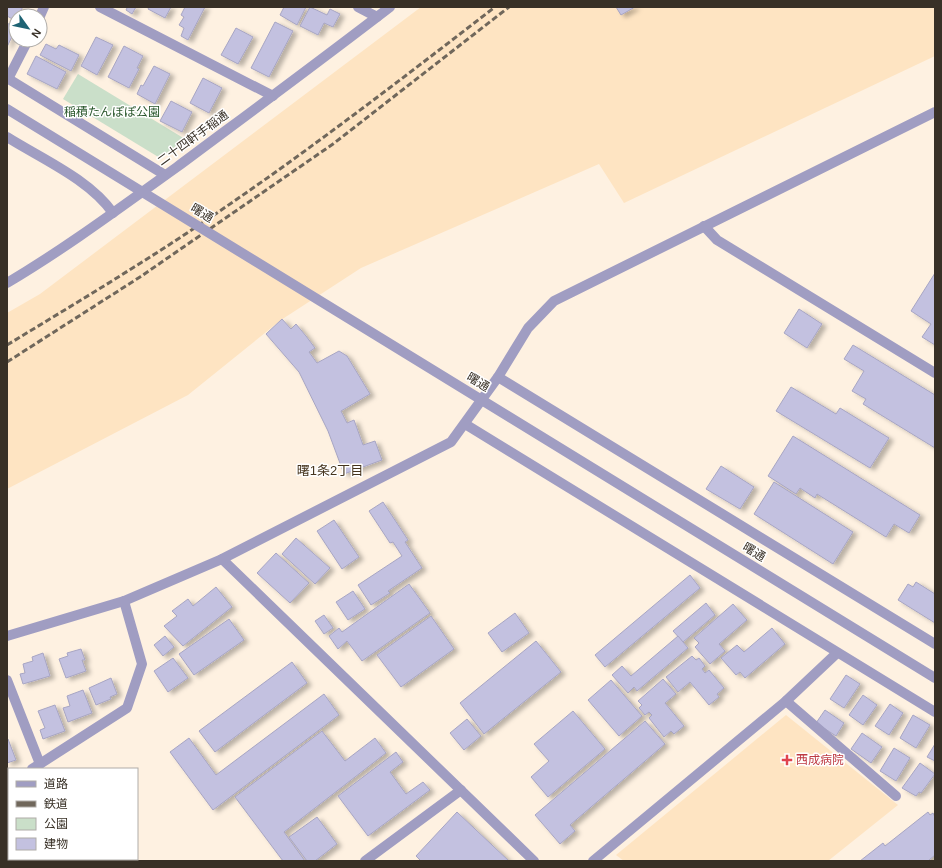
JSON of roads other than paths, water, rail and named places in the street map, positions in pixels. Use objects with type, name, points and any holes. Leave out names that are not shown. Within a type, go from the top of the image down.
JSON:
[{"type":"street","points":[[100,7],[273,96]]},
{"type":"street","points":[[358,7],[377,17]]},
{"type":"street","name":"二十四軒手稲通","points":[[7,283],[57,253],[166,175],[390,7]]},
{"type":"street","points":[[24,48],[8,79],[166,175]]},
{"type":"street","name":"曙通","points":[[7,109],[935,678]]},
{"type":"street","points":[[7,636],[124,601],[222,560],[370,482],[451,442],[498,377],[528,328],[554,301],[935,112]]},
{"type":"street","points":[[7,138],[88,186],[104,200],[113,213]]},
{"type":"street","points":[[704,226],[717,240],[935,372]]},
{"type":"street","points":[[498,377],[935,644]]},
{"type":"street","points":[[465,424],[935,712]]},
{"type":"street","points":[[222,560],[534,861]]},
{"type":"street","points":[[7,680],[36,766],[127,708],[142,664],[124,601]]},
{"type":"street","points":[[593,861],[786,701],[837,653]]},
{"type":"street","points":[[786,701],[896,796]]},
{"type":"street","points":[[365,861],[461,790]]},
{"type":"railway","points":[[7,345],[85,298],[225,208],[361,109],[495,7]]},
{"type":"railway","points":[[7,362],[140,277],[333,144],[509,7]]},
{"type":"place","name":"西成病院","points":[[787,760]]},
{"type":"district","name":"曙1条2丁目","points":[[330,470]]},
{"type":"park label","name":"稲積たんぽぽ公園","points":[[112,112]]}]
